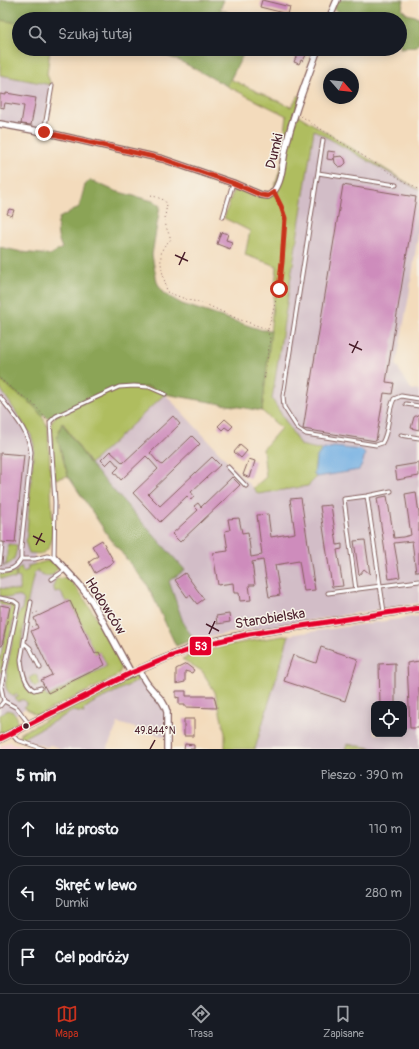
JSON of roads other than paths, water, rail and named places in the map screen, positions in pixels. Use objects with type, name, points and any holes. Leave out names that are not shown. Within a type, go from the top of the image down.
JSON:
[{"type":"street","points":[[332,12],[337,0]]},
{"type":"street","name":"Dumki","points":[[233,183],[265,196],[268,196],[274,192],[278,185],[288,140],[316,56]]},
{"type":"street","points":[[0,124],[44,132],[163,159],[233,183]]},
{"type":"street","name":"Hodowców","points":[[54,557],[67,569],[92,601],[131,673]]},
{"type":"street","name":"Starobielska","points":[[0,739],[139,669],[180,652],[221,640],[249,634],[419,608]]},
{"type":"street","points":[[139,669],[148,686],[161,698],[166,707],[167,749]]},
{"type":"lane","points":[[44,132],[52,86]]},
{"type":"lane","points":[[323,140],[283,396],[284,407],[301,432],[376,445],[382,443],[385,437],[391,406],[394,399],[401,396],[419,399]]},
{"type":"lane","points":[[318,173],[396,185]]},
{"type":"lane","points":[[223,217],[233,183]]},
{"type":"lane","points":[[21,559],[35,559],[47,556],[54,557],[55,502],[50,422],[56,416],[119,387],[149,387],[165,394]]},
{"type":"lane","points":[[0,397],[27,435],[31,452],[21,559],[19,564],[11,569],[6,571],[0,570]]},
{"type":"lane","points":[[406,404],[419,406]]},
{"type":"lane","points":[[402,435],[419,438]]},
{"type":"lane","points":[[228,467],[246,486]]},
{"type":"lane","points":[[356,590],[344,499],[391,491]]},
{"type":"lane","points":[[366,496],[385,613]]},
{"type":"lane","points":[[0,564],[2,544]]},
{"type":"lane","points":[[52,579],[67,569]]},
{"type":"lane","points":[[328,594],[419,580]]},
{"type":"lane","points":[[0,598],[14,601],[18,604],[1,686],[4,701],[0,706]]},
{"type":"lane","points":[[31,602],[21,660],[26,681],[29,686],[34,690],[42,688]]},
{"type":"lane","points":[[24,643],[30,648],[40,668]]},
{"type":"lane","points":[[4,701],[17,708],[29,724]]},
{"type":"lane","points":[[11,733],[17,740],[44,749]]},
{"type":"water","points":[[334,447],[361,450],[365,454],[362,465],[359,470],[317,477],[314,475],[316,458],[322,450]]}]
